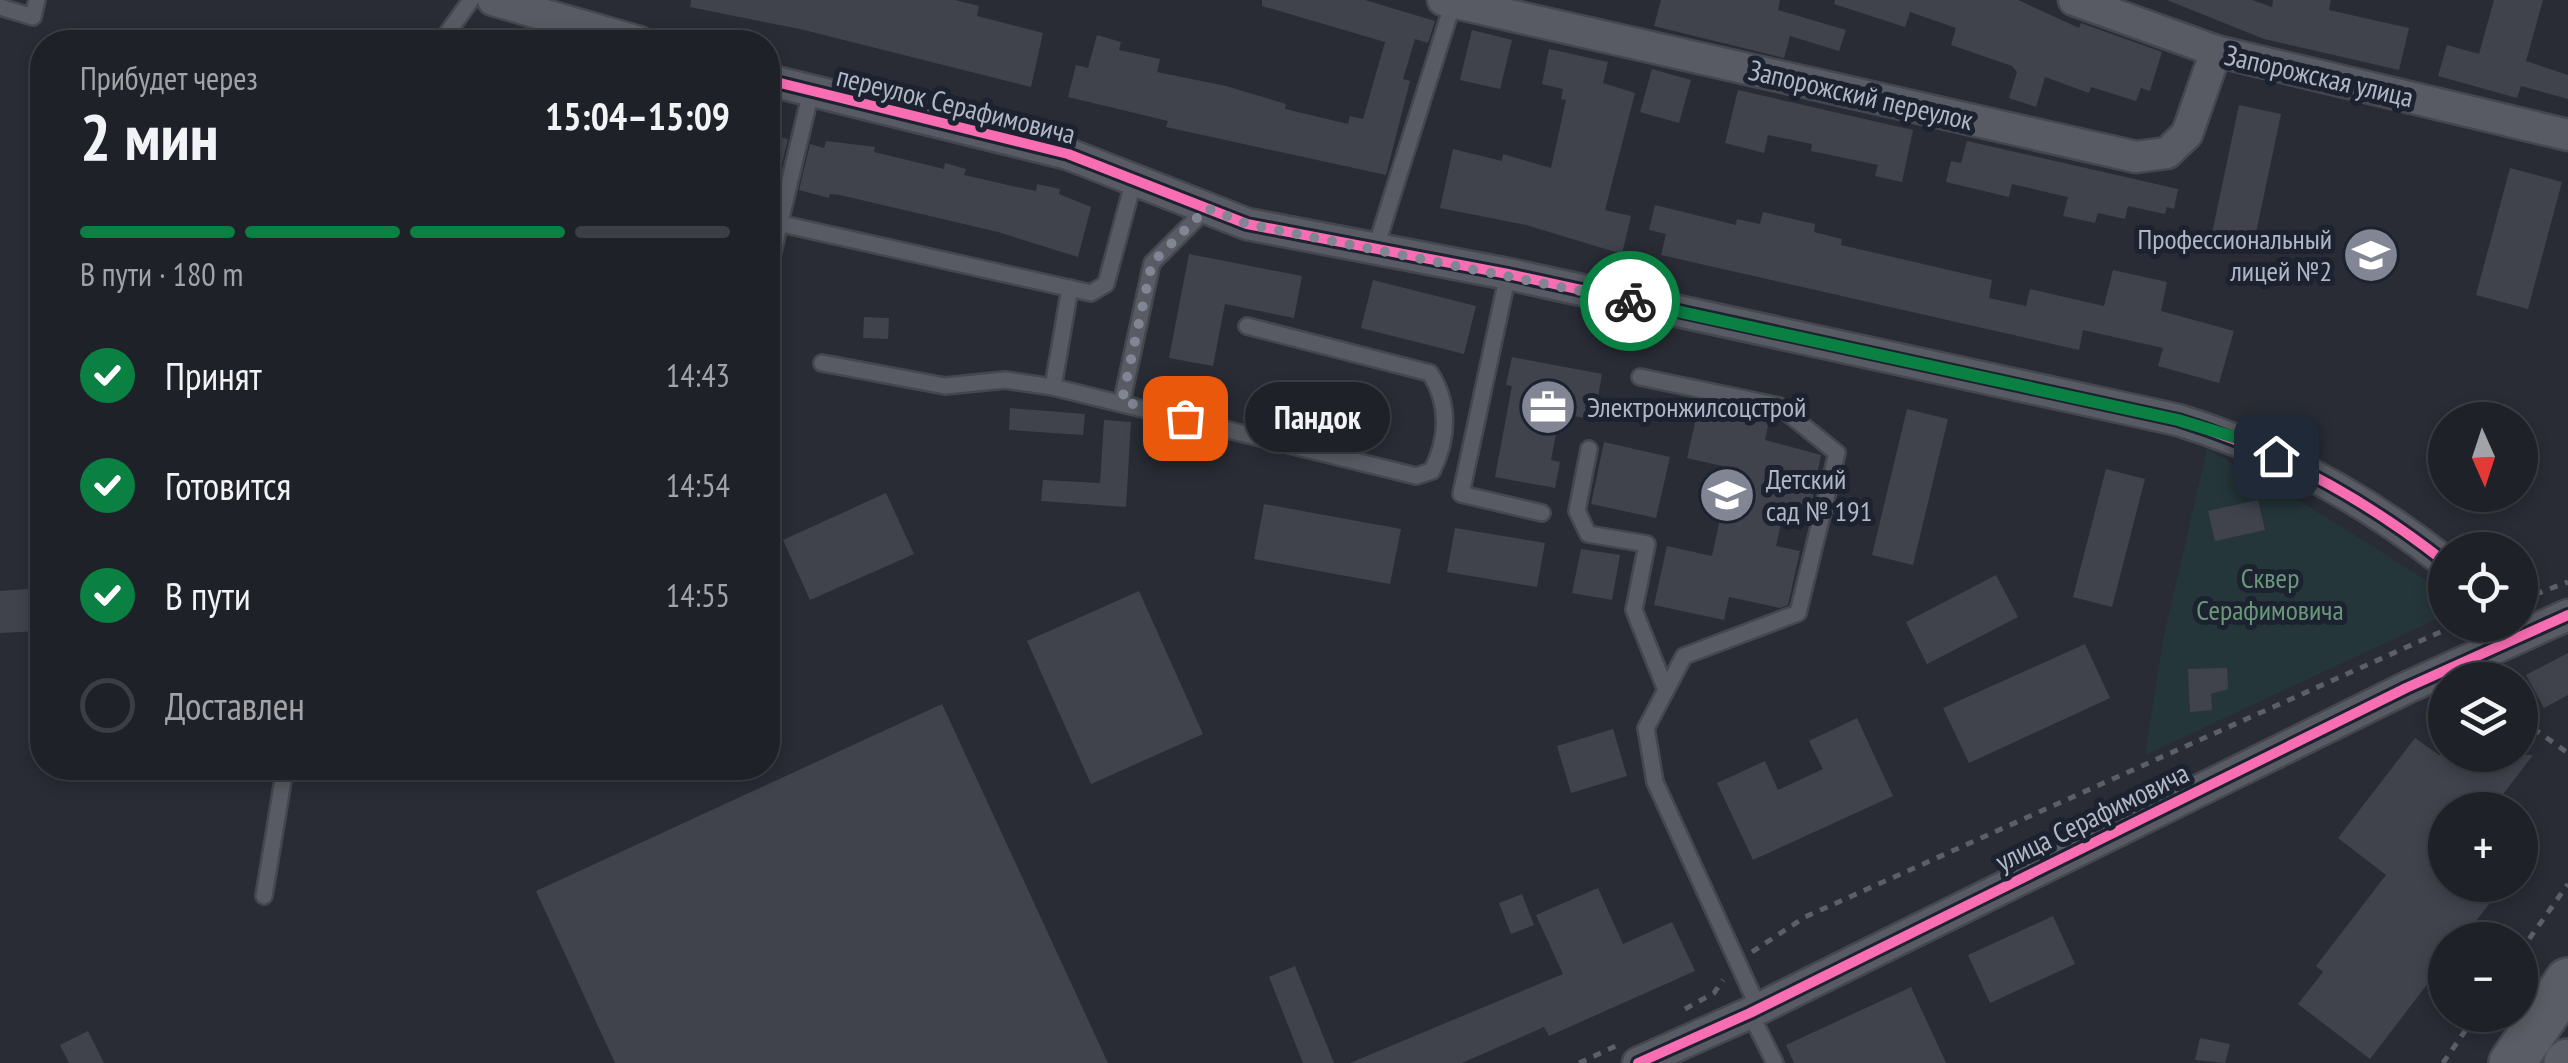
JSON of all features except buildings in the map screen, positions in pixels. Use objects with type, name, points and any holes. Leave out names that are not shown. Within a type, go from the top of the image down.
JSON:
[{"type":"main road","points":[[2512,1063],[2568,980]]},
{"type":"street","points":[[493,0],[597,30]]},
{"type":"street","name":"Запорожская улица","points":[[2074,0],[2216,52],[2568,135]]},
{"type":"street","name":"Запорожский переулок","points":[[1450,1],[2136,157],[2167,153],[2187,134],[2216,52]]},
{"type":"street","name":"переулок Серафимовича","points":[[780,83],[1068,154],[1247,224],[1508,274],[2178,420],[2247,441],[2365,504],[2428,550]]},
{"type":"street","name":"улица Серафимовича","points":[[2538,624],[2568,616]]},
{"type":"street","name":"улица Серафимовича","points":[[1631,1052],[1754,1010],[2491,642]]},
{"type":"lane","points":[[0,7],[33,17],[37,0]]},
{"type":"lane","points":[[450,30],[471,0]]},
{"type":"lane","points":[[1375,250],[1450,1]]},
{"type":"lane","points":[[780,231],[811,92]]},
{"type":"lane","points":[[782,224],[1091,293],[1106,284],[1134,180]]},
{"type":"lane","points":[[1122,401],[1152,263],[1207,208]]},
{"type":"lane","points":[[1508,274],[1461,494],[1542,513]]},
{"type":"lane","points":[[1053,387],[1070,288]]},
{"type":"lane","points":[[822,362],[946,386],[1005,380],[1053,387],[1416,476],[1432,471],[1442,450],[1444,395],[1430,373],[1247,326]]},
{"type":"lane","points":[[1640,377],[1780,406],[1837,452],[1798,613],[1684,656],[1646,728],[1654,782],[1736,962],[1774,1063]]},
{"type":"lane","points":[[1589,449],[1577,512],[1588,534],[1646,544],[1634,610],[1666,690]]},
{"type":"lane","points":[[264,896],[283,780]]},
{"type":"path","points":[[2538,593],[2568,582]]},
{"type":"path","points":[[1669,1018],[1714,994],[1736,962],[1805,917],[2428,638]]},
{"type":"path","points":[[2538,732],[2568,753]]},
{"type":"path","points":[[2538,926],[2568,884]]},
{"type":"path","points":[[2442,1063],[2464,1032]]},
{"type":"path","points":[[1578,1063],[1631,1052]]},
{"type":"green space","name":"Сквер Серафимовича","points":[[2207,449],[2295,498],[2428,581],[2428,623],[2145,755],[2163,640]]},
{"type":"cycle path","points":[[780,83],[1068,154],[1247,224],[1508,274],[2178,420],[2250,446],[2318,478],[2428,549]]},
{"type":"cycle path","points":[[1638,1063],[1750,1013],[2406,688],[2568,615]]},
{"type":"way so far","points":[[1185,418],[1122,401],[1152,263],[1207,208],[1247,224],[1630,301]]},
{"type":"place","name":"Профессиональный лицей №2","points":[[2371,255]]},
{"type":"place","name":"Электронжилсоцстрой","points":[[1548,407]]},
{"type":"place","name":"Пандок","points":[[1185,418]]},
{"type":"place","name":"Детский сад № 191","points":[[1727,495]]},
{"type":"route","points":[[1630,301],[2178,420],[2247,441],[2276,456]]}]
